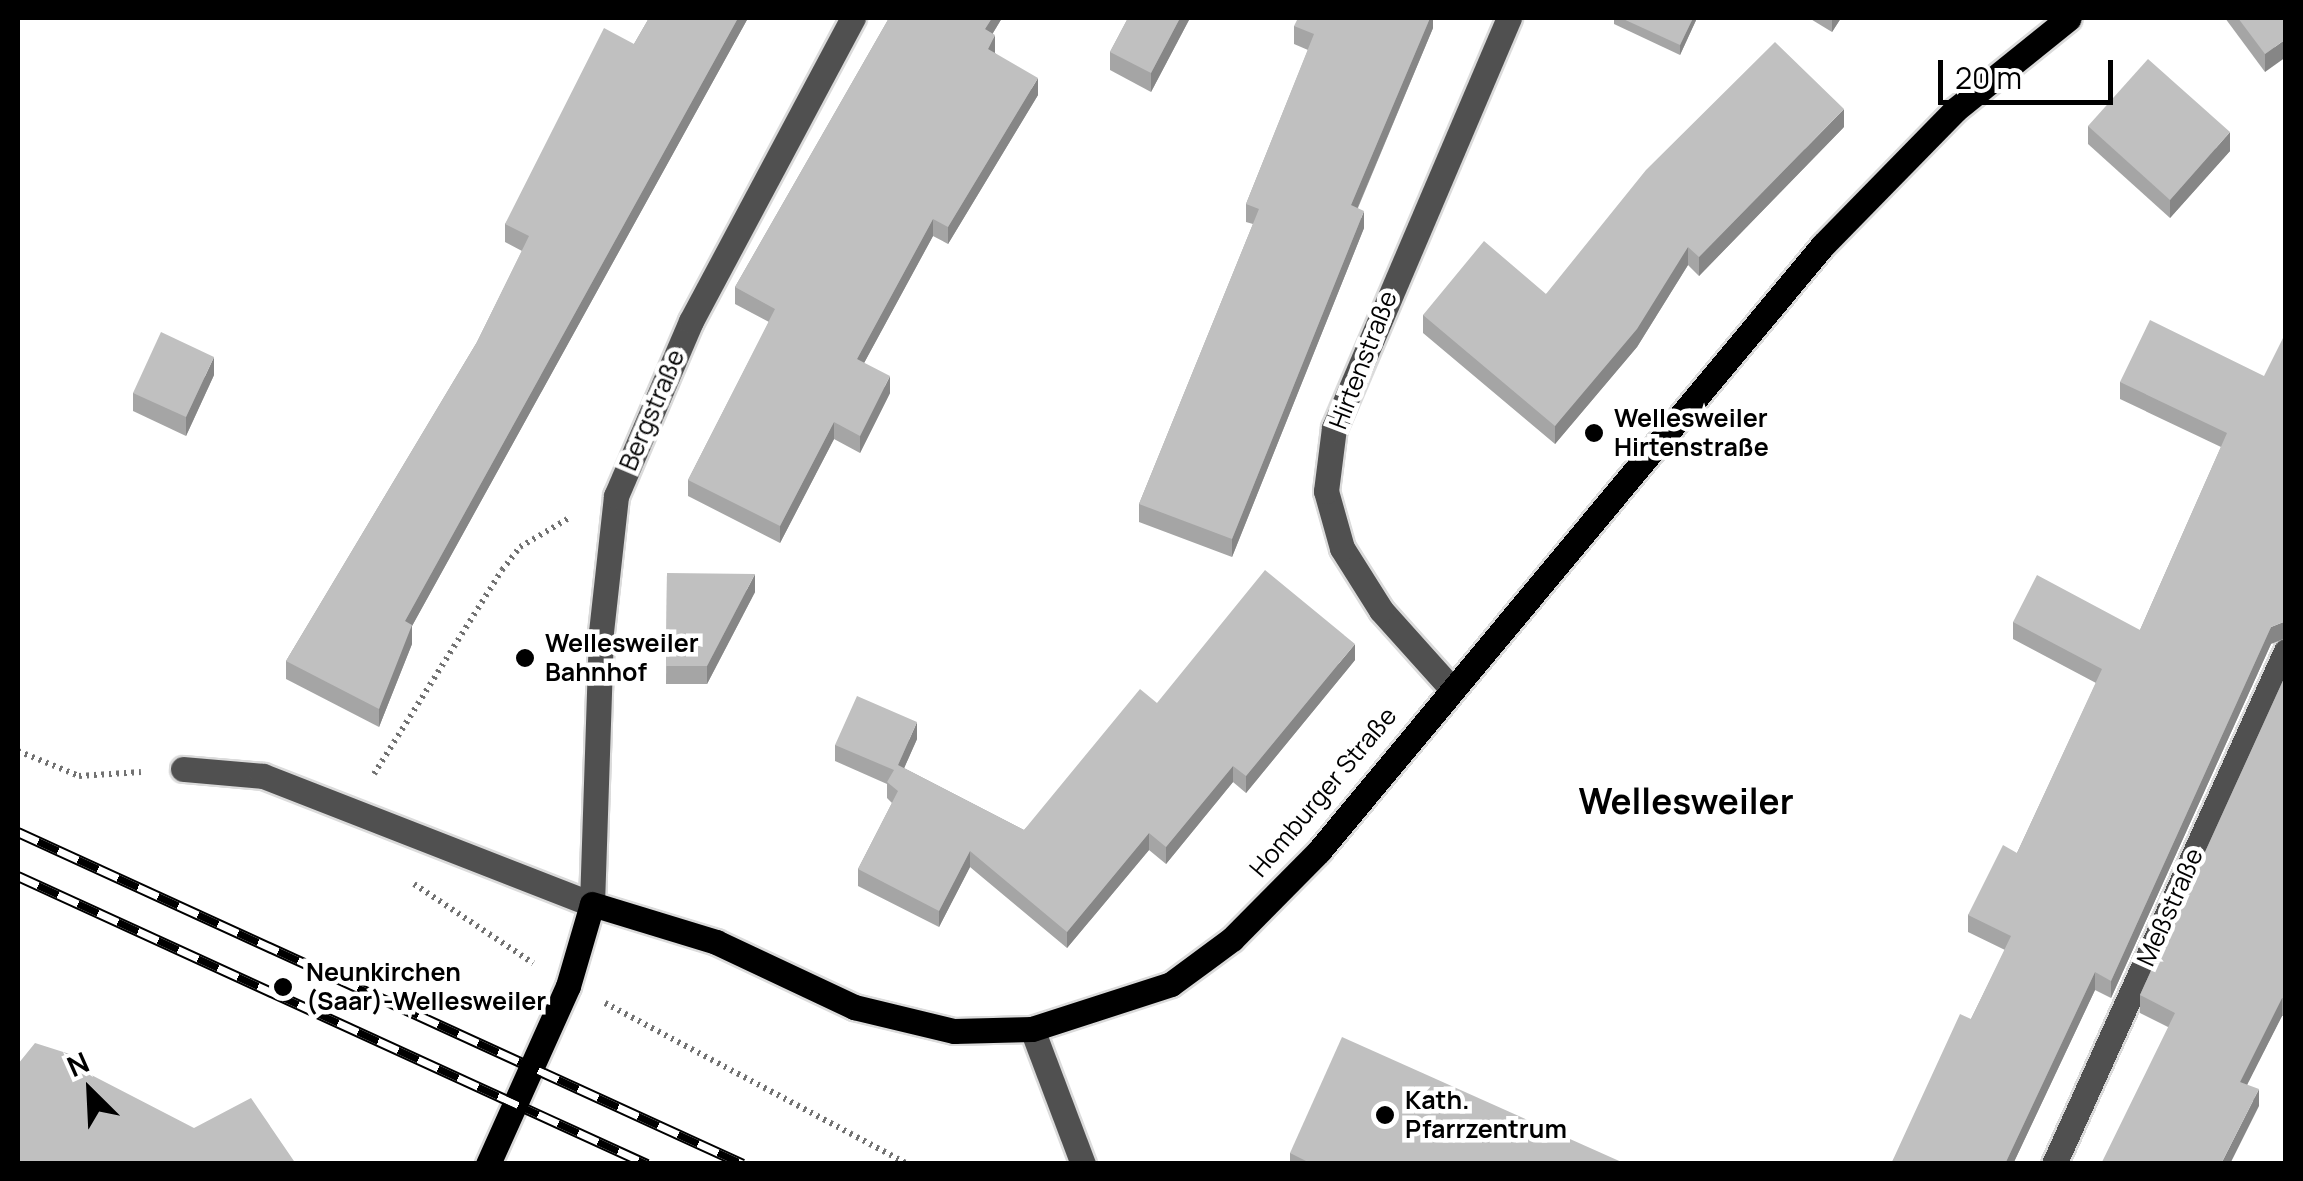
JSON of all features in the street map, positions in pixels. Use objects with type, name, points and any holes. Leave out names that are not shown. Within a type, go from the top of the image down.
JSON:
[{"type":"main road","name":"Homburger Straße","points":[[592,904],[716,942],[854,1007],[954,1031],[1032,1028],[1171,984],[1232,939],[1319,851],[1450,687],[1823,245],[1955,110],[2068,18]]},
{"type":"main road","points":[[488,1164],[568,986],[592,904]]},
{"type":"street","name":"Bergstraße","points":[[592,904],[600,632],[616,496],[691,321],[853,18]]},
{"type":"street","name":"Hirtenstraße","points":[[1450,687],[1381,610],[1342,548],[1326,491],[1334,428],[1509,18]]},
{"type":"street","name":"Meßstraße","points":[[2054,1164],[2286,651]]},
{"type":"street","points":[[183,769],[263,776],[592,904]]},
{"type":"street","points":[[1032,1028],[1083,1164]]},
{"type":"path","points":[[351,810],[520,547],[616,496]]},
{"type":"path","points":[[18,751],[79,776],[183,769]]},
{"type":"building","points":[[649,18],[738,18],[405,621],[412,625],[379,709],[286,661],[477,342],[529,236],[505,224],[604,28],[634,44]]},
{"type":"building","points":[[889,18],[992,18],[985,29],[995,35],[988,49],[1038,78],[948,227],[933,219],[857,359],[890,376],[860,436],[834,422],[780,526],[688,480],[775,309],[735,287]]},
{"type":"building","points":[[1128,18],[1180,18],[1151,73],[1110,52]]},
{"type":"building","points":[[1298,18],[1430,18],[1351,205],[1364,211],[1232,539],[1139,504],[1259,209],[1246,204],[1314,34],[1294,26]]},
{"type":"building","points":[[1621,18],[1693,18],[1680,45]]},
{"type":"building","points":[[2238,18],[2286,18],[2286,39],[2265,54]]},
{"type":"building","points":[[1775,42],[1844,109],[1699,257],[1688,247],[1637,329],[1555,426],[1423,315],[1484,241],[1546,294],[1646,170]]},
{"type":"building","points":[[2148,59],[2230,132],[2170,200],[2088,126]]},
{"type":"building","points":[[2150,320],[2264,376],[2286,332],[2286,621],[2271,627],[2111,981],[2095,972],[2005,1164],[1891,1164],[1960,1014],[1971,1019],[2011,936],[1968,915],[2003,845],[2017,853],[2102,669],[2013,622],[2037,575],[2140,630],[2227,433],[2120,382]]},
{"type":"building","points":[[161,332],[214,357],[186,417],[133,393]]},
{"type":"building","points":[[1265,570],[1355,644],[1246,776],[1233,766],[1166,847],[1149,833],[1067,932],[970,851],[939,911],[858,869],[898,791],[887,782],[894,770],[835,745],[857,696],[917,722],[898,765],[1024,830],[1140,689],[1157,703]]},
{"type":"building","points":[[667,573],[755,574],[707,666],[666,666]]},
{"type":"building","points":[[2286,674],[2286,999],[2282,998],[2240,1082],[2259,1089],[2221,1164],[2101,1164],[2175,1013],[2140,995]]},
{"type":"building","points":[[1342,1037],[1626,1164],[1312,1164],[1290,1153]]},
{"type":"building","points":[[35,1043],[79,1057],[74,1066],[194,1128],[251,1098],[296,1164],[18,1164],[18,1064]]},
{"type":"railway","points":[[18,832],[743,1164]]},
{"type":"railway","points":[[18,876],[647,1164]]},
{"type":"place","name":"Wellesweiler Hirtenstraße","points":[[1594,433]]},
{"type":"place","name":"Wellesweiler Bahnhof","points":[[525,658]]},
{"type":"place","name":"Neunkirchen (Saar)-Wellesweiler","points":[[283,987]]},
{"type":"place","name":"Kath. Pfarrzentrum","points":[[1385,1115]]},
{"type":"district","name":"Wellesweiler","points":[[1686,801]]}]
